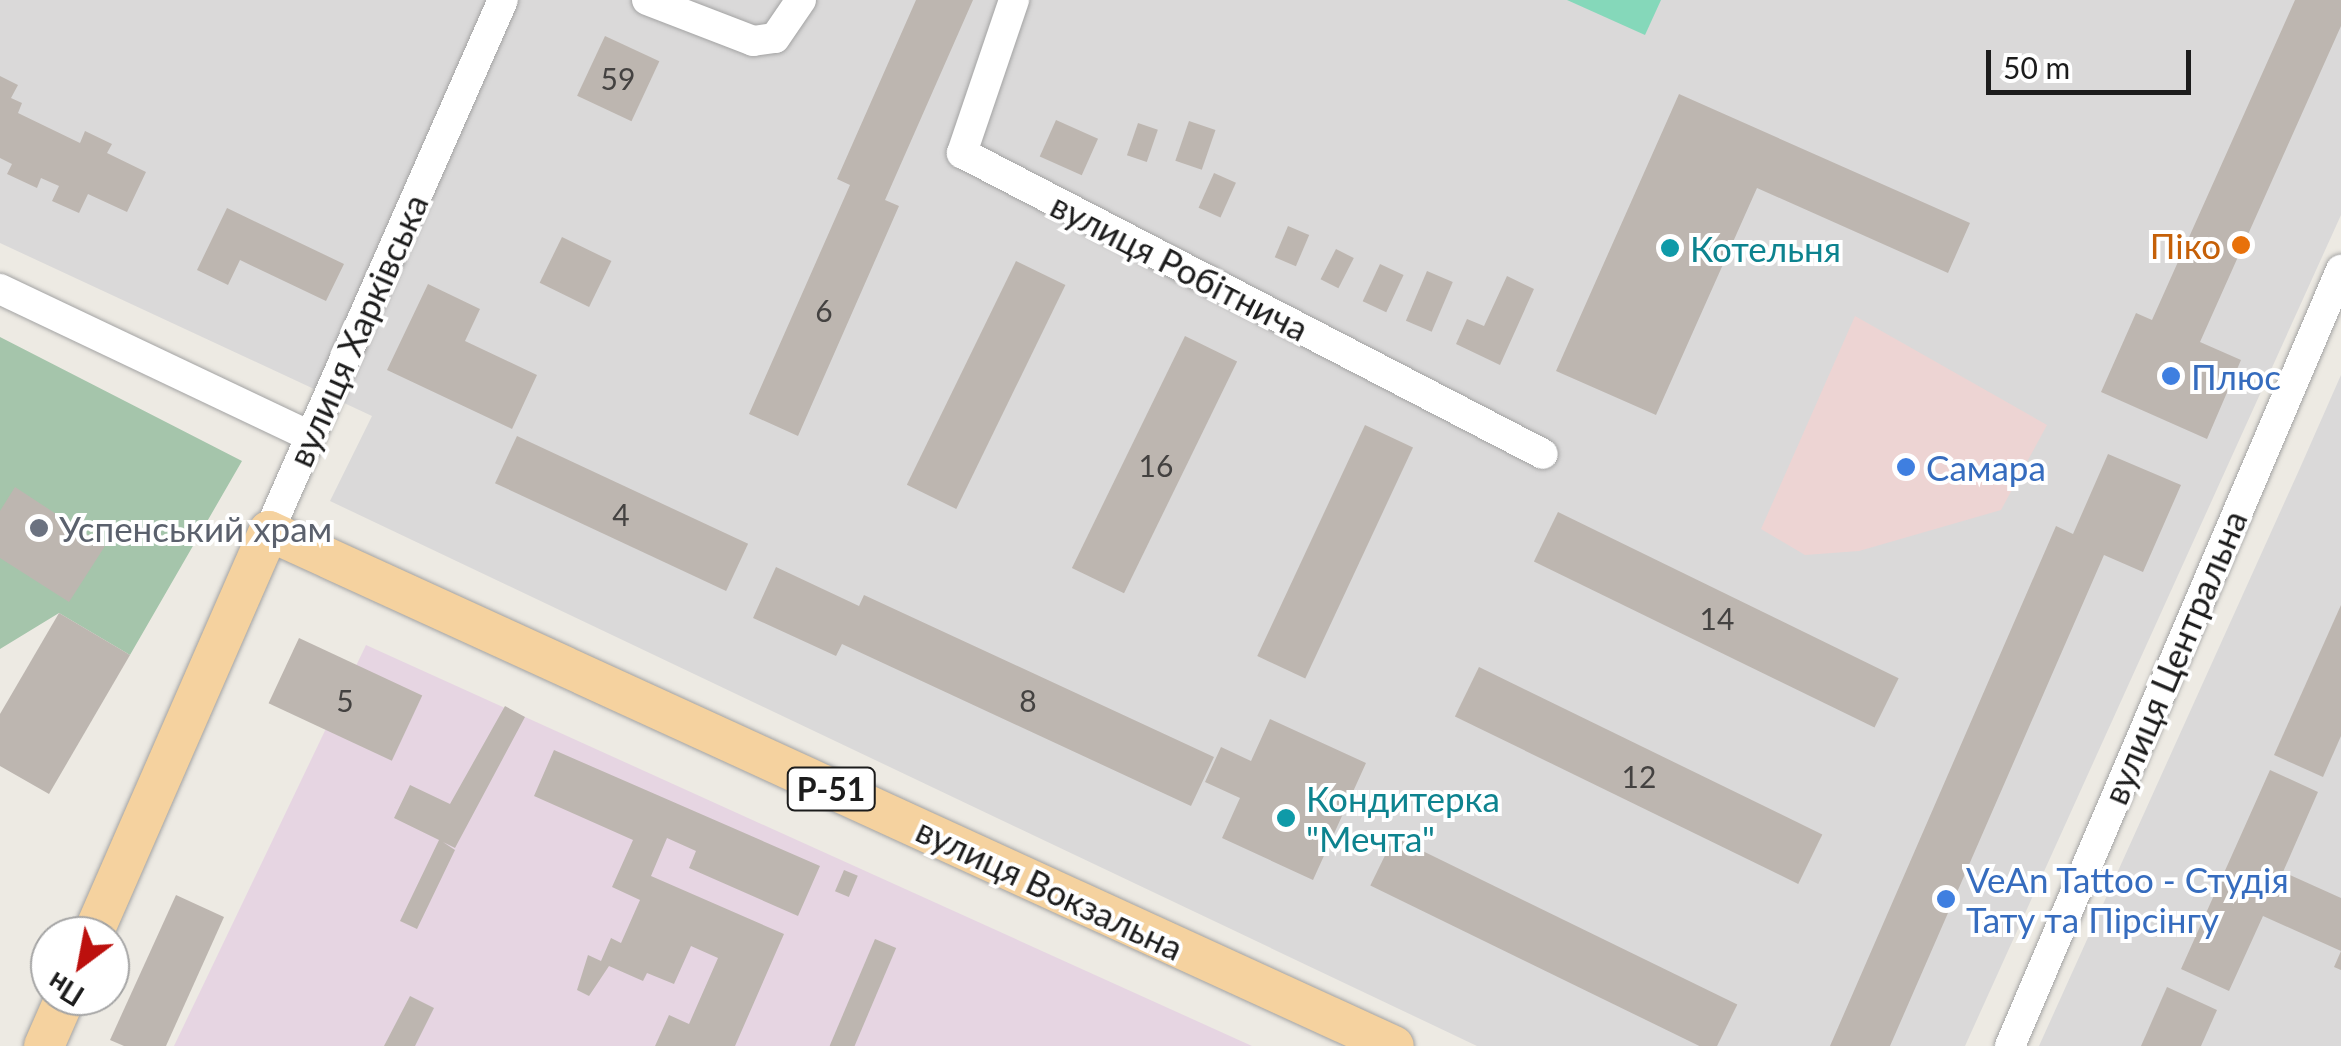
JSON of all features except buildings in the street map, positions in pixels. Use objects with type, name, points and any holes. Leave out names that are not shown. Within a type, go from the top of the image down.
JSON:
[{"type":"main road","name":"вулиця Харківська","points":[[101,916],[269,531]]},
{"type":"main road","name":"вулиця Вокзальна","points":[[269,531],[1394,1046]]},
{"type":"main road","points":[[44,1046],[57,1016]]},
{"type":"street","name":"вулиця Харківська","points":[[269,531],[504,0]]},
{"type":"street","points":[[647,0],[753,41],[775,38],[802,0]]},
{"type":"street","name":"вулиця Робітнича","points":[[1014,0],[962,152],[1542,454]]},
{"type":"street","name":"вулиця Центральна","points":[[2010,1046],[2341,270]]},
{"type":"street","points":[[0,289],[309,436]]},
{"type":"shaded area","points":[[0,0],[2341,0],[2341,215],[1965,1046],[1477,1046],[330,501],[372,416],[0,243]]},
{"type":"shaded area","name":"Самара","points":[[1855,316],[2047,425],[2001,510],[1859,551],[1805,555],[1761,529]]},
{"type":"shaded area","points":[[2341,375],[2341,1046],[2039,1046],[2300,468]]},
{"type":"shaded area","points":[[366,645],[1252,1046],[174,1046]]},
{"type":"green space","points":[[1567,0],[1661,0],[1645,35]]},
{"type":"green space","points":[[0,337],[242,461],[130,655],[59,613],[0,649]]},
{"type":"place","name":"Піко","points":[[2241,245]]},
{"type":"place","name":"Котельня","points":[[1670,248]]},
{"type":"place","name":"Плюс","points":[[2171,376]]},
{"type":"place","name":"Самара","points":[[1906,467]]},
{"type":"place","name":"Успенський храм","points":[[39,528]]},
{"type":"place","name":"Кондитерка \"Мечта\"","points":[[1286,818]]},
{"type":"place","name":"VeAn Tattoo - Студія Тату та Пірсінгу","points":[[1946,899]]}]
